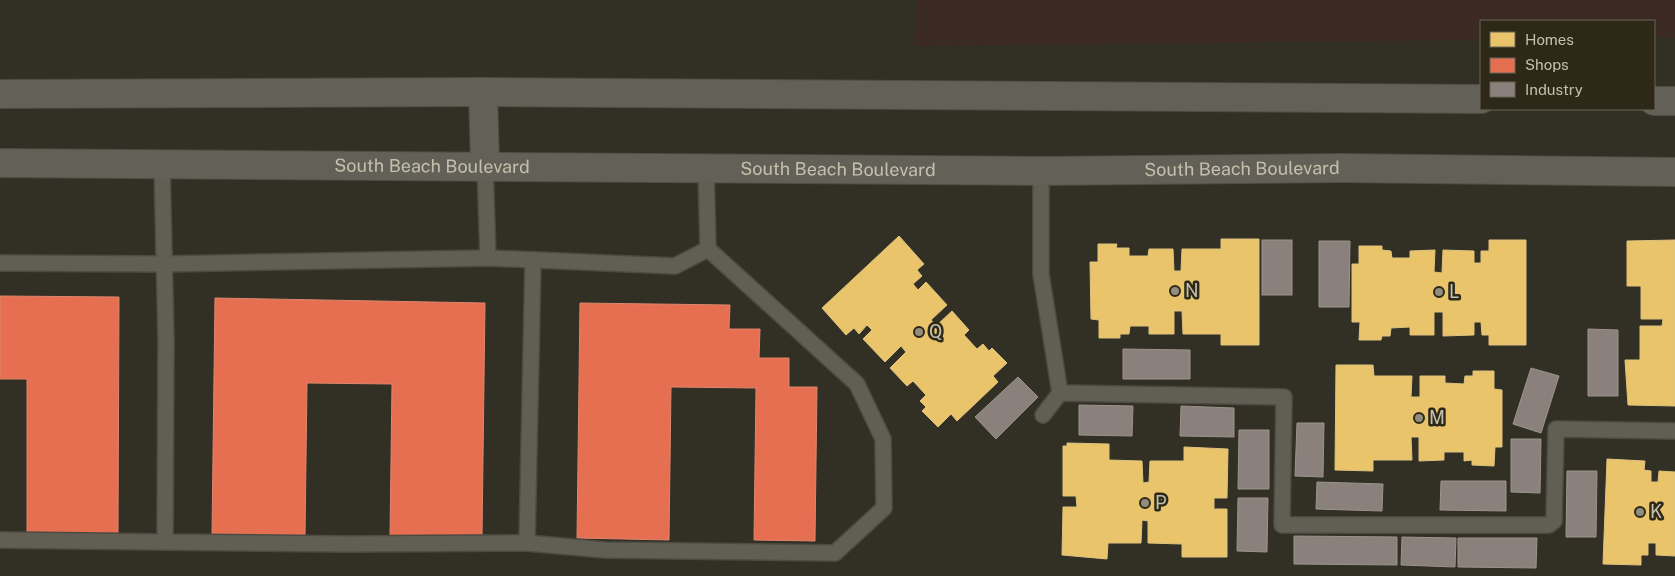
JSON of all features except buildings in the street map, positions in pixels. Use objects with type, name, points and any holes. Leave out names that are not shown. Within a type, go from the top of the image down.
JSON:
[{"type":"main road","points":[[482,92],[485,166]]},
{"type":"main road","points":[[0,94],[482,92],[1480,100]]},
{"type":"main road","points":[[1655,101],[1675,101]]},
{"type":"main road","name":"South Beach Boulevard","points":[[0,164],[1041,171],[1342,168],[1675,172]]},
{"type":"lane","points":[[162,164],[165,542]]},
{"type":"lane","points":[[485,166],[488,258]]},
{"type":"lane","points":[[0,540],[347,544],[527,543],[605,550],[835,553],[884,508],[883,439],[857,384],[708,249],[706,168]]},
{"type":"lane","points":[[1041,171],[1041,274],[1060,393],[1043,416]]},
{"type":"lane","points":[[0,263],[164,264],[488,258],[675,266],[708,249]]},
{"type":"lane","points":[[527,543],[533,260]]},
{"type":"lane","points":[[1060,393],[1284,397],[1282,525],[1548,525],[1554,521],[1556,429],[1675,431]]},
{"type":"shaded area","points":[[917,0],[1675,0],[1675,38],[1655,38],[1655,20],[1480,20],[1480,40],[914,46]]},
{"type":"place","name":"N","points":[[1175,291]]},
{"type":"place","name":"L","points":[[1439,292]]},
{"type":"place","name":"Q","points":[[919,332]]},
{"type":"place","name":"M","points":[[1419,418]]},
{"type":"place","name":"P","points":[[1145,503]]},
{"type":"place","name":"K","points":[[1640,512]]}]
